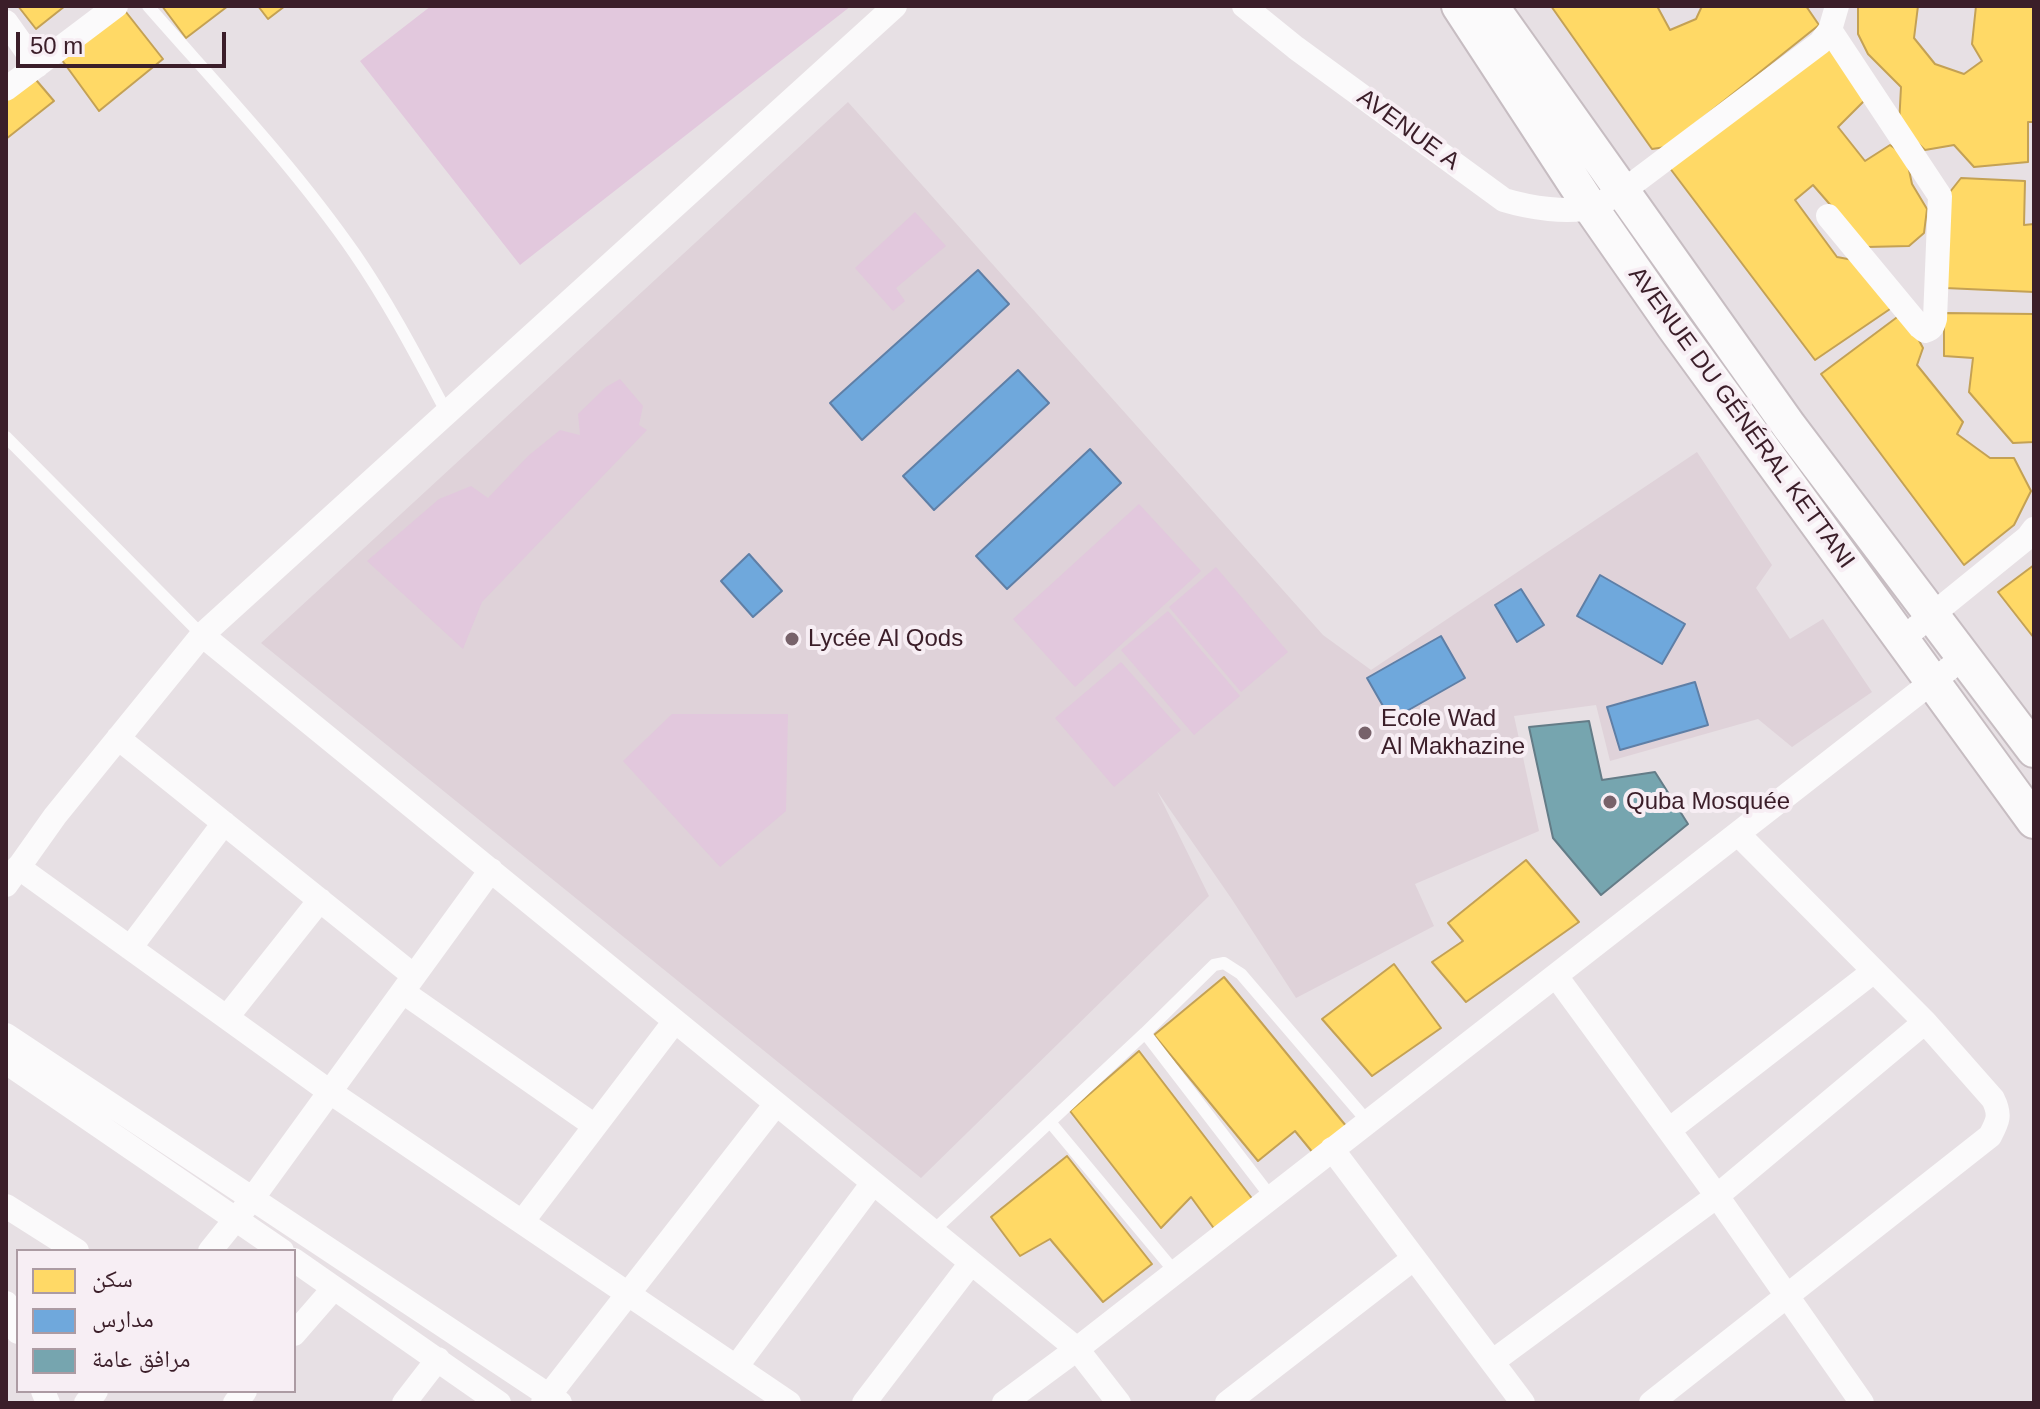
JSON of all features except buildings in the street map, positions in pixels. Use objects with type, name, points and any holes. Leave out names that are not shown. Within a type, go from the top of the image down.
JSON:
[{"type":"street","points":[[6,89],[116,6]]},
{"type":"street","points":[[789,1403],[330,1092],[130,948],[12,876],[55,816],[202,635],[895,6]]},
{"type":"street","name":"AVENUE A","points":[[1244,6],[1296,48],[1504,200],[1523,206],[1591,208]]},
{"type":"street","name":"AVENUE DU GÉNÉRAL KETTANI","points":[[1459,6],[1591,208],[1674,327],[2034,821]]},
{"type":"street","name":"AVENUE DU GÉNÉRAL KETTANI","points":[[1498,9],[1789,426],[1964,657],[2028,729]]},
{"type":"street","points":[[1591,208],[1623,191],[1820,43],[1834,13]]},
{"type":"street","points":[[1828,216],[1920,327],[1930,330],[1935,319],[1940,196],[1834,13]]},
{"type":"street","points":[[6,22],[37,66]]},
{"type":"street","points":[[1901,640],[2034,529]]},
{"type":"street","points":[[202,635],[1077,1349],[1119,1403]]},
{"type":"street","points":[[1004,1403],[1964,657]]},
{"type":"street","points":[[118,738],[320,900],[409,984],[595,1126]]},
{"type":"street","points":[[130,948],[224,823]]},
{"type":"street","points":[[1651,1403],[1990,1136],[1997,1122],[1998,1110],[1993,1099],[1925,1022],[1738,834]]},
{"type":"street","points":[[212,1249],[252,1199],[491,870]]},
{"type":"street","points":[[227,1017],[320,900]]},
{"type":"street","points":[[1669,1130],[1874,971]]},
{"type":"street","points":[[1556,976],[1717,1196],[1862,1403]]},
{"type":"street","points":[[522,1222],[675,1021]]},
{"type":"street","points":[[1492,1362],[1717,1196],[1925,1022]]},
{"type":"street","points":[[6,1035],[550,1400],[776,1104]]},
{"type":"street","points":[[6,1062],[279,1249]]},
{"type":"street","points":[[1332,1149],[1523,1403]]},
{"type":"street","points":[[736,1367],[873,1183]]},
{"type":"street","points":[[6,1206],[74,1249]]},
{"type":"street","points":[[1227,1403],[1413,1259]]},
{"type":"street","points":[[296,1261],[499,1403]]},
{"type":"street","points":[[864,1403],[971,1263]]},
{"type":"street","points":[[296,1332],[334,1288]]},
{"type":"street","points":[[6,1303],[16,1327]]},
{"type":"street","points":[[404,1403],[438,1359]]},
{"type":"lane","points":[[148,6],[276,152],[354,252],[391,310],[447,413]]},
{"type":"lane","points":[[6,437],[202,635]]},
{"type":"lane","points":[[933,1231],[1214,965],[1224,963],[1241,974],[1368,1122]]},
{"type":"lane","points":[[1145,1033],[1271,1197]]},
{"type":"lane","points":[[1050,1122],[1175,1272]]},
{"type":"shaded area","points":[[431,6],[851,6],[520,265],[360,61]]},
{"type":"shaded area","name":"Lycée Al Qods","points":[[848,102],[1323,635],[1371,670],[1697,452],[1772,565],[1756,588],[1790,639],[1823,619],[1872,692],[1792,747],[1758,719],[1610,761],[1596,705],[1514,716],[1539,831],[1415,884],[1434,926],[1296,998],[1157,791],[1209,896],[921,1178],[261,643]]},
{"type":"shaded area","points":[[915,212],[946,246],[896,288],[905,301],[893,311],[855,268]]},
{"type":"shaded area","points":[[620,379],[643,406],[639,425],[647,430],[482,602],[463,649],[367,561],[439,499],[471,486],[488,498],[528,456],[560,430],[580,435],[578,414],[606,387]]},
{"type":"shaded area","points":[[1139,504],[1201,571],[1075,687],[1013,619]]},
{"type":"shaded area","points":[[1216,567],[1288,652],[1241,692],[1169,607]]},
{"type":"shaded area","points":[[1168,611],[1240,696],[1194,735],[1121,650]]},
{"type":"shaded area","points":[[1121,662],[1181,730],[1114,787],[1055,718]]},
{"type":"shaded area","points":[[672,714],[788,714],[786,811],[720,867],[623,761]]},
{"type":"place","name":"Lycée Al Qods","points":[[792,639]]},
{"type":"place","name":"Ecole Wad Al Makhazine","points":[[1365,733]]},
{"type":"place","name":"Quba Mosquée","points":[[1610,802]]}]
